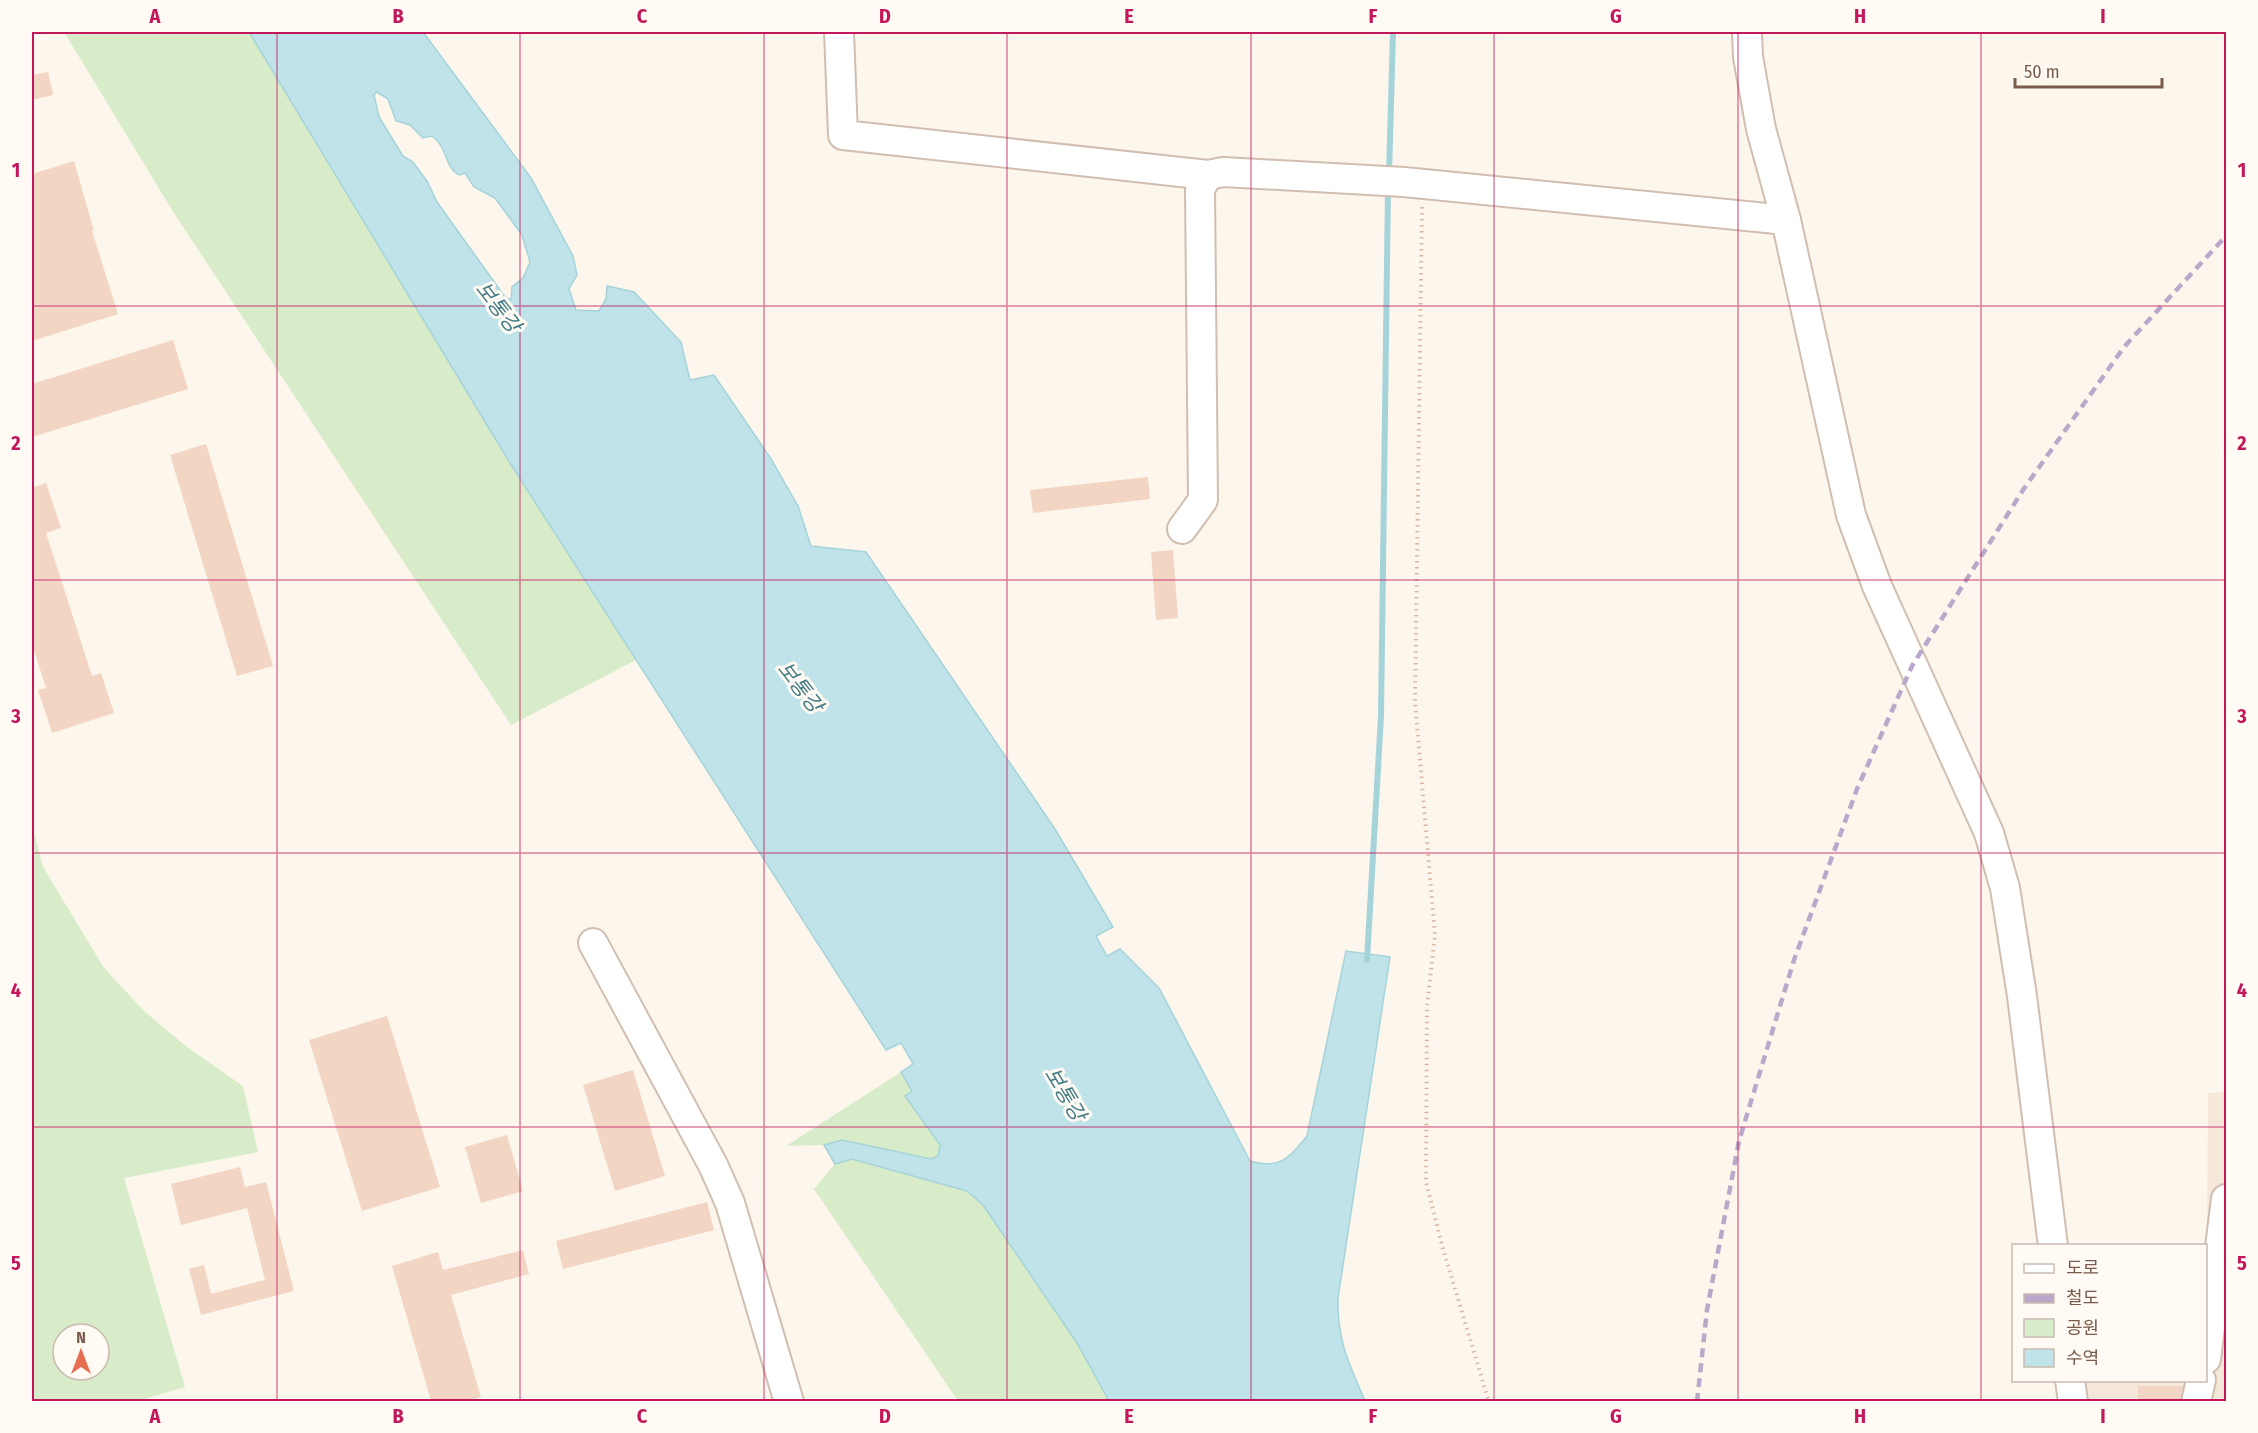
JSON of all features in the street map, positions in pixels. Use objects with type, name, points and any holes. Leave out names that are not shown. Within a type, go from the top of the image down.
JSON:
[{"type":"street","points":[[839,32],[843,135],[1208,175],[1223,172],[1413,184],[1786,220]]},
{"type":"street","points":[[1747,32],[1748,57],[1761,129],[1786,220],[1851,515],[1877,586],[1969,787],[1998,858],[2010,913],[2053,1244]]},
{"type":"street","points":[[1182,529],[1203,500],[1200,189],[1208,175]]},
{"type":"street","points":[[593,943],[713,1165],[730,1203],[789,1401]]},
{"type":"street","points":[[2207,1344],[2226,1199]]},
{"type":"street","points":[[2070,1382],[2073,1401]]},
{"type":"street","points":[[2196,1401],[2200,1382]]},
{"type":"path","points":[[1413,184],[1414,702],[1435,935],[1427,1006],[1426,1182],[1489,1401]]},
{"type":"shaded area","points":[[2226,1092],[2226,1401],[2073,1401],[2070,1382],[2207,1382],[2208,1093]]},
{"type":"green space","points":[[64,32],[249,32],[510,463],[638,659],[511,725],[172,210]]},
{"type":"green space","points":[[32,824],[43,867],[104,968],[144,1011],[187,1047],[243,1086],[258,1152],[124,1178],[185,1387],[138,1401],[32,1401]]},
{"type":"green space","points":[[901,1072],[912,1091],[906,1096],[940,1145],[938,1156],[931,1159],[842,1140],[824,1145],[786,1146]]},
{"type":"green space","points":[[852,1159],[967,1191],[983,1205],[1077,1343],[1109,1401],[958,1401],[814,1189],[835,1164]]},
{"type":"water","name":"보통강","points":[[249,32],[423,32],[531,178],[573,256],[577,275],[569,289],[576,310],[599,311],[606,299],[607,286],[634,292],[681,342],[690,380],[714,375],[771,459],[798,506],[811,546],[866,552],[1055,829],[1113,927],[1096,936],[1107,956],[1120,949],[1159,988],[1250,1161],[1269,1164],[1283,1160],[1307,1136],[1346,951],[1390,957],[1338,1298],[1342,1339],[1365,1401],[1109,1401],[1077,1343],[983,1205],[967,1191],[852,1159],[835,1164],[824,1145],[842,1140],[931,1159],[938,1156],[940,1145],[905,1096],[912,1091],[901,1072],[913,1064],[901,1043],[886,1050],[510,463]],"holes":[[[377,92],[388,99],[396,121],[410,125],[423,138],[432,136],[441,146],[450,167],[459,175],[465,173],[474,187],[495,198],[522,235],[530,262],[523,278],[512,287],[511,300],[505,297],[437,202],[427,181],[413,162],[403,156],[379,117],[374,95]]]},
{"type":"building","points":[[48,72],[53,95],[32,100],[32,75]]},
{"type":"building","points":[[74,161],[94,231],[92,231],[118,314],[32,341],[32,174]]},
{"type":"building","points":[[173,340],[188,389],[32,437],[32,384]]},
{"type":"building","points":[[206,444],[273,666],[237,676],[170,455]]},
{"type":"building","points":[[1148,477],[1150,499],[1033,513],[1030,490]]},
{"type":"building","points":[[46,483],[61,528],[46,533],[92,676],[101,673],[114,713],[52,733],[38,690],[46,688],[32,644],[32,488]]},
{"type":"building","points":[[1173,550],[1178,618],[1156,620],[1151,552]]},
{"type":"building","points":[[387,1016],[440,1187],[362,1211],[309,1040]]},
{"type":"building","points":[[633,1070],[665,1176],[615,1191],[583,1085]]},
{"type":"building","points":[[507,1135],[523,1191],[481,1203],[465,1147]]},
{"type":"building","points":[[240,1167],[245,1187],[266,1182],[294,1291],[201,1315],[189,1269],[204,1265],[211,1294],[265,1280],[247,1208],[181,1225],[171,1184]]},
{"type":"building","points":[[707,1202],[714,1230],[563,1269],[556,1241]]},
{"type":"building","points":[[523,1250],[529,1274],[451,1295],[481,1397],[469,1401],[431,1401],[392,1266],[438,1252],[443,1270]]},
{"type":"building","points":[[2138,1386],[2183,1386],[2180,1401],[2138,1401]]},
{"type":"waterway","points":[[1389,175],[1393,32]]},
{"type":"waterway","points":[[1367,960],[1381,716],[1388,188]]},
{"type":"railway","points":[[1697,1402],[1707,1310],[1739,1141],[1794,960],[1857,789],[1912,666],[2023,490],[2124,347],[2226,236]]}]
